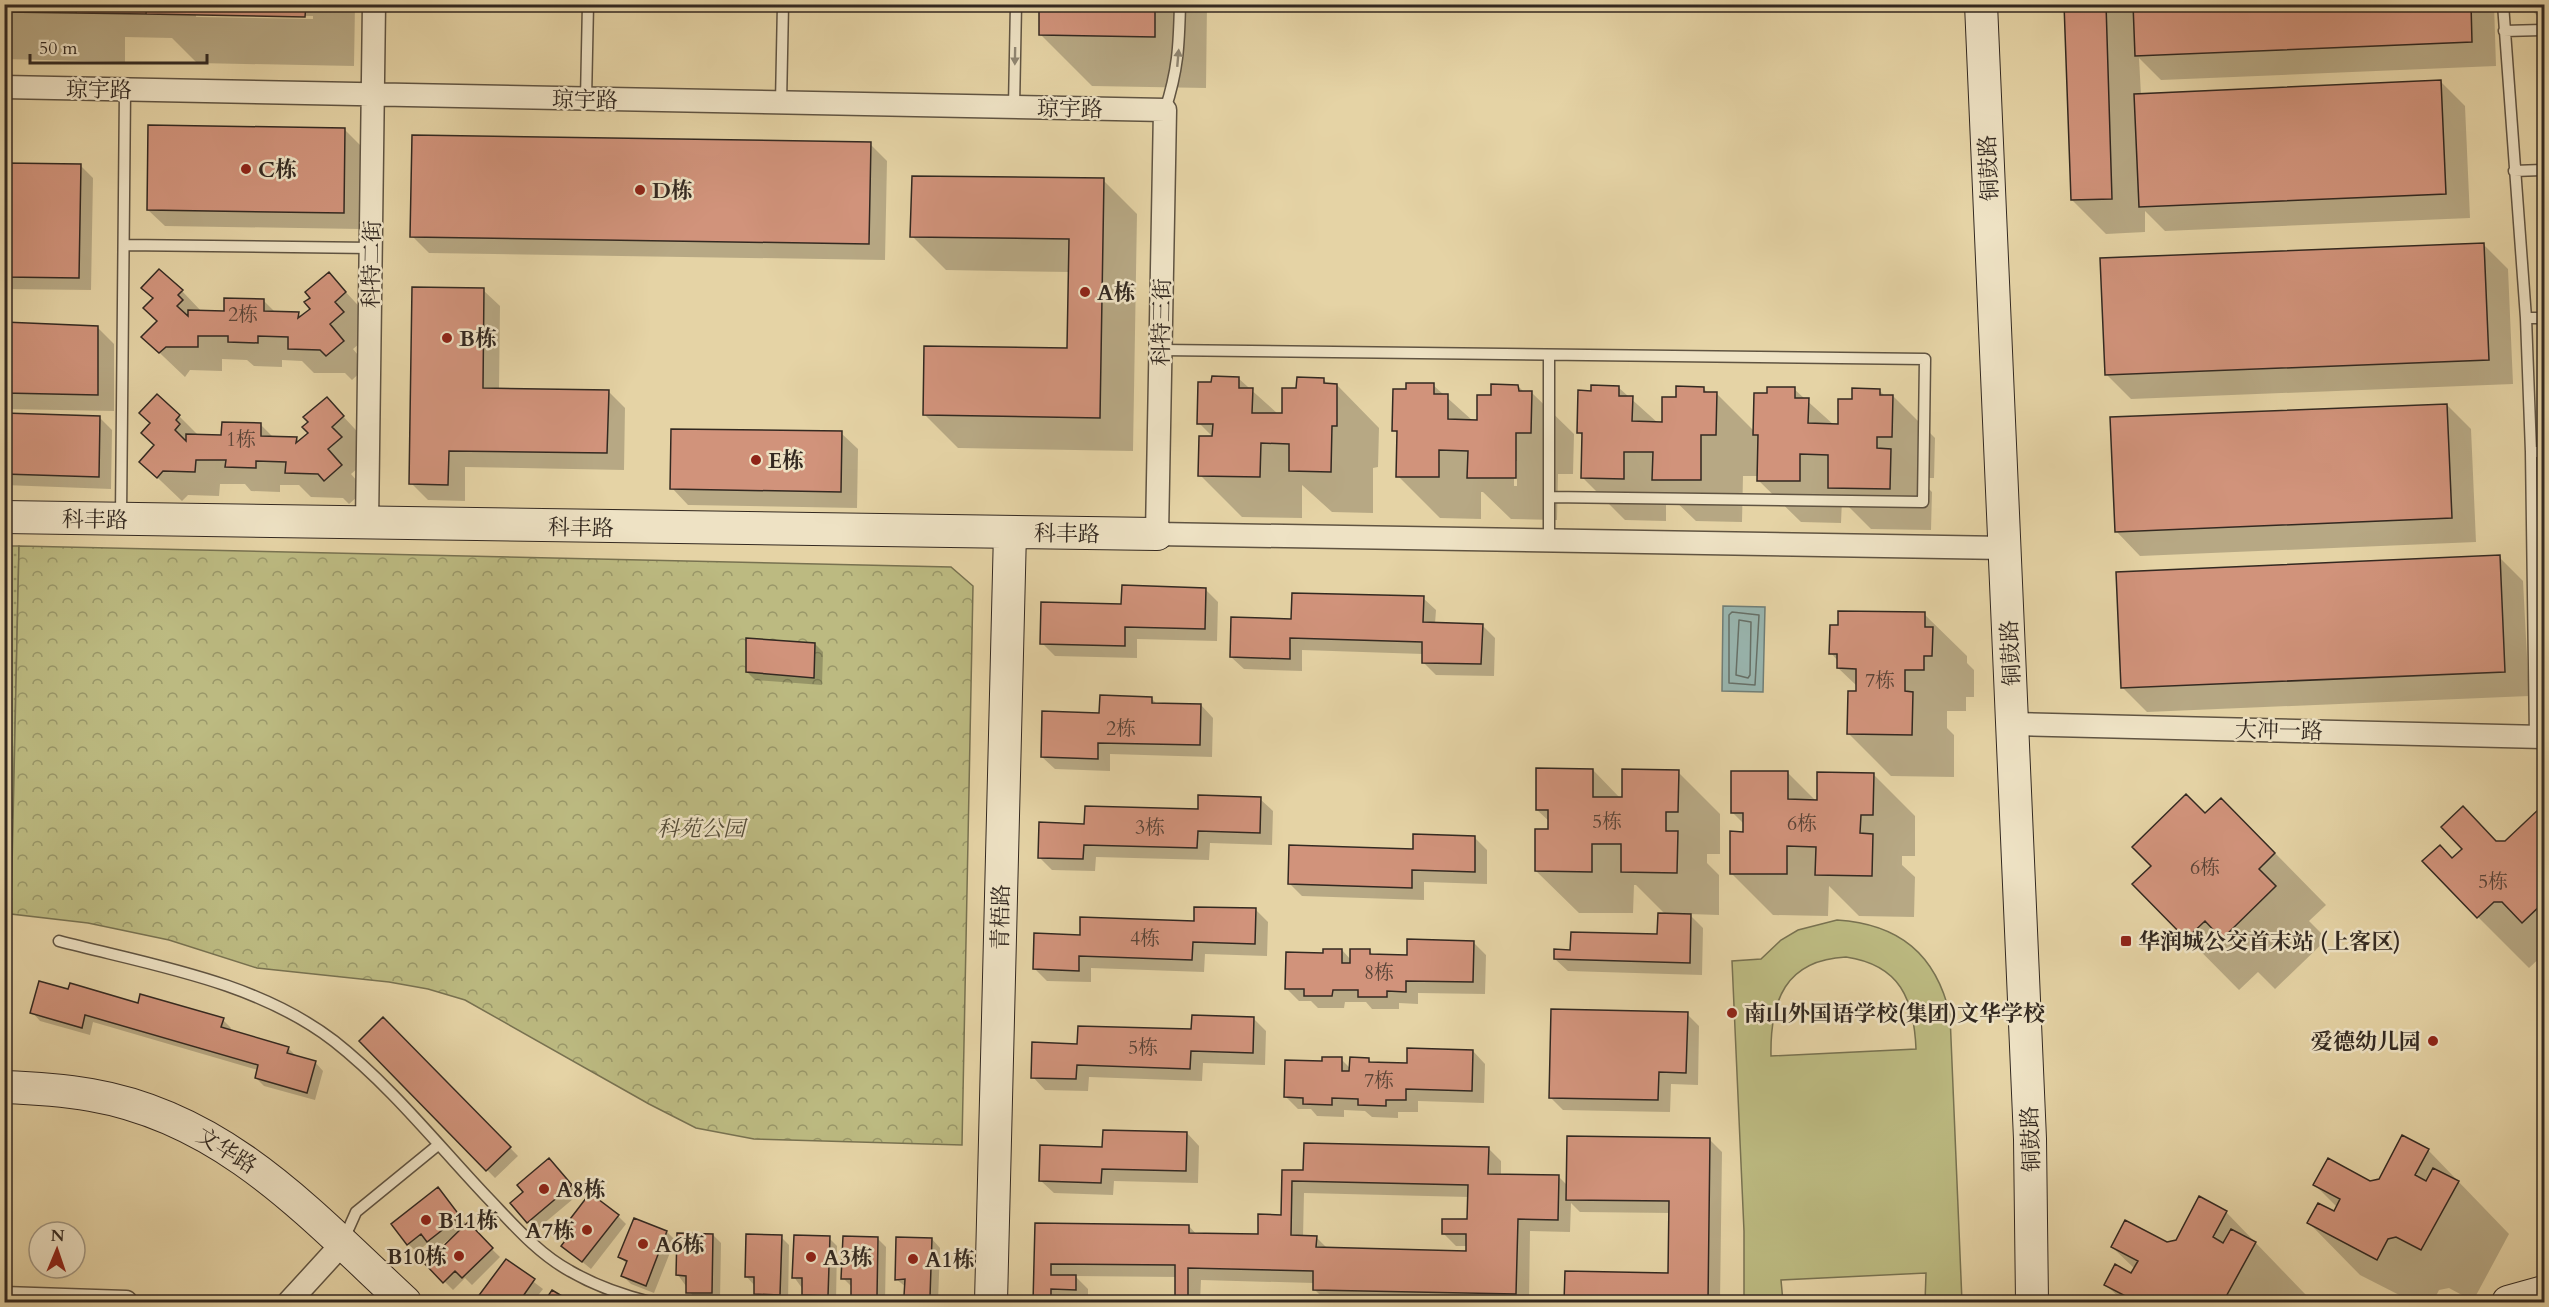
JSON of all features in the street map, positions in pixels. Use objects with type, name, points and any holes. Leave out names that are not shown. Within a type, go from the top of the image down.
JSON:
[{"type":"street","name":"科特二街","points":[[367,524],[374,4]]},
{"type":"street","name":"铜鼓路","points":[[1981,4],[2030,1139],[2032,1302]]},
{"type":"street","name":"琼宇路","points":[[4,87],[1165,110]]},
{"type":"street","name":"科特三街","points":[[1158,534],[1165,110]]},
{"type":"street","name":"科丰路","points":[[4,518],[1158,534]]},
{"type":"street","name":"青梧路","points":[[991,1302],[1010,532]]},
{"type":"street","points":[[1158,534],[2005,548]]},
{"type":"street","name":"大冲一路","points":[[2013,724],[2540,737]]},
{"type":"street","name":"文华路","points":[[4,1087],[92,1095],[159,1113],[196,1130],[262,1173],[405,1302]]},
{"type":"street","points":[[289,1302],[342,1244]]},
{"type":"street","points":[[2508,1302],[2544,1292]]},
{"type":"street","points":[[4,1298],[126,1302]]},
{"type":"lane","points":[[586,99],[588,4]]},
{"type":"lane","points":[[781,103],[783,4]]},
{"type":"lane","points":[[1014,107],[1016,4]]},
{"type":"lane","points":[[1165,110],[1178,67],[1179,4]]},
{"type":"lane","points":[[2503,4],[2526,318],[2533,597],[2540,737]]},
{"type":"lane","points":[[2504,31],[2544,30]]},
{"type":"lane","points":[[121,520],[125,90]]},
{"type":"lane","points":[[2514,171],[2544,170]]},
{"type":"lane","points":[[123,245],[371,248]]},
{"type":"lane","points":[[2526,318],[2544,318]]},
{"type":"lane","points":[[1161,350],[1924,359],[1923,502],[1549,497]]},
{"type":"lane","points":[[1549,355],[1549,541]]},
{"type":"lane","points":[[2531,452],[2544,452]]},
{"type":"lane","points":[[2533,597],[2544,597]]},
{"type":"lane","points":[[58,941],[244,992],[290,1013],[333,1040],[371,1074],[527,1240],[568,1270],[614,1293],[650,1302]]},
{"type":"lane","points":[[342,1244],[356,1212],[438,1145]]},
{"type":"green space","points":[[5,546],[19,546],[13,818],[4,818]]},
{"type":"green space","name":"科苑公园","points":[[19,546],[951,567],[973,586],[962,1145],[754,1139],[696,1128],[465,1000],[428,989],[389,982],[257,968],[169,940],[88,923],[11,914]]},
{"type":"green space","points":[[1837,920],[1879,928],[1912,946],[1935,975],[1944,994],[1950,1015],[1962,1302],[1925,1302],[1926,1273],[1781,1280],[1783,1302],[1744,1302],[1744,1231],[1732,961],[1761,959],[1781,940],[1798,930]],"holes":[[[1846,957],[1864,961],[1891,976],[1901,987],[1912,1015],[1916,1049],[1771,1056],[1771,1036],[1778,1001],[1785,987],[1795,975],[1808,966],[1825,960]]]},
{"type":"water","points":[[1723,606],[1765,607],[1763,692],[1722,691]]},
{"type":"building","points":[[4,4],[77,4],[76,13],[4,12]]},
{"type":"building","points":[[77,4],[147,4],[146,14],[76,13]]},
{"type":"building","points":[[147,4],[306,4],[305,17],[146,14]]},
{"type":"building","points":[[1039,4],[1155,4],[1155,37],[1039,35]]},
{"type":"building","points":[[2064,4],[2106,4],[2112,199],[2071,200]]},
{"type":"building","points":[[2133,4],[2471,4],[2472,42],[2135,56]]},
{"type":"building","points":[[2529,4],[2544,4],[2544,10],[2530,10]]},
{"type":"building","points":[[2441,80],[2446,194],[2139,207],[2134,94]]},
{"type":"building","name":"C栋","points":[[148,125],[345,128],[344,213],[147,210]]},
{"type":"building","name":"D栋","points":[[412,135],[871,142],[869,244],[410,237]]},
{"type":"building","points":[[4,163],[81,164],[79,278],[4,277]]},
{"type":"building","name":"A栋","points":[[912,176],[1104,178],[1100,418],[923,415],[924,346],[1067,348],[1069,239],[910,237]]},
{"type":"building","points":[[2484,243],[2489,360],[2105,375],[2100,258]]},
{"type":"building","points":[[159,269],[183,290],[178,295],[183,300],[177,306],[188,316],[188,310],[224,311],[224,298],[264,299],[264,311],[299,312],[298,318],[310,309],[304,302],[310,298],[305,292],[329,272],[346,292],[335,302],[344,312],[330,324],[344,341],[326,356],[320,350],[288,349],[288,337],[258,336],[258,343],[228,342],[228,336],[198,336],[198,347],[166,347],[159,353],[141,337],[157,321],[143,308],[153,298],[141,288]]},
{"type":"building","name":"B栋","points":[[412,287],[484,288],[483,388],[609,390],[607,453],[449,451],[448,485],[409,484]]},
{"type":"building","points":[[4,322],[98,326],[98,395],[4,393]]},
{"type":"building","points":[[1212,376],[1239,377],[1239,388],[1253,388],[1252,413],[1282,413],[1282,388],[1296,388],[1297,377],[1324,378],[1324,383],[1337,384],[1337,426],[1332,426],[1331,472],[1289,471],[1289,444],[1261,443],[1260,477],[1198,476],[1199,436],[1212,436],[1213,424],[1197,424],[1198,382],[1211,382]]},
{"type":"building","points":[[1406,383],[1434,383],[1434,394],[1448,394],[1448,419],[1477,420],[1477,395],[1491,395],[1491,384],[1518,385],[1519,391],[1532,391],[1531,433],[1516,433],[1516,478],[1467,478],[1468,451],[1439,450],[1439,477],[1396,477],[1397,431],[1392,431],[1393,389],[1406,389]]},
{"type":"building","points":[[1591,385],[1619,386],[1619,396],[1633,396],[1632,421],[1662,422],[1662,397],[1676,397],[1676,386],[1704,387],[1704,392],[1717,392],[1716,435],[1701,435],[1701,480],[1652,480],[1653,452],[1624,452],[1624,479],[1581,478],[1582,433],[1577,433],[1578,390],[1591,391]]},
{"type":"building","points":[[1767,387],[1795,387],[1795,398],[1809,398],[1808,423],[1838,424],[1838,399],[1852,399],[1852,388],[1880,389],[1880,395],[1893,395],[1892,437],[1877,437],[1877,448],[1891,449],[1890,489],[1828,488],[1828,455],[1800,454],[1800,481],[1757,481],[1758,435],[1753,435],[1754,393],[1767,393]]},
{"type":"building","points":[[157,394],[180,415],[176,420],[180,424],[175,430],[186,441],[186,434],[221,435],[222,422],[261,423],[261,436],[297,437],[296,443],[308,433],[302,427],[308,422],[303,417],[327,397],[344,416],[332,427],[342,437],[328,449],[342,465],[324,481],[318,474],[285,473],[286,462],[256,461],[256,468],[225,467],[226,460],[196,460],[195,472],[163,471],[157,478],[139,462],[154,445],[141,433],[150,423],[139,413]]},
{"type":"building","points":[[2447,404],[2452,518],[2115,532],[2110,417]]},
{"type":"building","points":[[4,413],[100,416],[99,477],[4,474]]},
{"type":"building","name":"E栋","points":[[671,429],[842,431],[841,492],[670,489]]},
{"type":"building","points":[[2500,555],[2505,672],[2121,688],[2116,572]]},
{"type":"building","points":[[1122,585],[1206,588],[1205,629],[1125,627],[1125,646],[1040,644],[1041,602],[1121,604]]},
{"type":"building","points":[[1292,593],[1424,596],[1423,622],[1483,624],[1481,664],[1422,663],[1422,642],[1290,638],[1290,659],[1230,657],[1231,617],[1291,619]]},
{"type":"building","points":[[1838,611],[1925,612],[1925,627],[1933,627],[1932,656],[1924,656],[1924,670],[1905,670],[1905,691],[1913,692],[1912,735],[1847,734],[1848,691],[1856,691],[1856,669],[1837,668],[1837,654],[1829,654],[1830,625],[1838,625]]},
{"type":"building","points":[[746,638],[815,643],[814,678],[746,672]]},
{"type":"building","points":[[1100,695],[1152,697],[1152,703],[1201,704],[1200,745],[1098,743],[1098,759],[1041,757],[1042,711],[1099,713]]},
{"type":"building","points":[[1536,768],[1593,769],[1593,797],[1622,797],[1622,769],[1679,770],[1678,812],[1666,812],[1666,831],[1678,831],[1677,873],[1621,872],[1621,844],[1592,844],[1592,872],[1535,871],[1535,829],[1548,829],[1548,810],[1536,810]]},
{"type":"building","points":[[1731,771],[1788,771],[1788,799],[1817,800],[1817,772],[1874,773],[1873,815],[1861,815],[1860,833],[1873,834],[1872,876],[1815,875],[1816,847],[1787,846],[1787,874],[1730,874],[1730,831],[1743,832],[1743,813],[1731,813]]},
{"type":"building","points":[[2186,794],[2205,813],[2221,798],[2275,853],[2259,869],[2276,886],[2222,939],[2205,921],[2186,939],[2132,884],[2151,866],[2132,847]]},
{"type":"building","points":[[1198,795],[1261,797],[1260,833],[1198,831],[1197,848],[1084,845],[1083,859],[1038,858],[1039,822],[1084,824],[1085,806],[1198,809]]},
{"type":"building","points":[[2463,806],[2496,841],[2505,841],[2541,807],[2544,811],[2544,847],[2541,850],[2544,854],[2544,902],[2522,923],[2502,902],[2494,902],[2477,918],[2422,861],[2440,845],[2452,858],[2462,849],[2441,827]]},
{"type":"building","points":[[1413,834],[1475,836],[1475,872],[1412,870],[1412,888],[1288,884],[1289,845],[1413,849]]},
{"type":"building","points":[[1194,907],[1256,908],[1255,944],[1193,942],[1192,960],[1079,956],[1079,971],[1033,969],[1034,933],[1080,935],[1080,917],[1194,921]]},
{"type":"building","points":[[1658,913],[1691,914],[1690,963],[1554,959],[1554,949],[1570,950],[1571,932],[1657,934]]},
{"type":"building","points":[[1407,939],[1474,941],[1473,982],[1406,981],[1406,992],[1387,991],[1387,997],[1358,997],[1358,990],[1333,990],[1332,996],[1304,996],[1304,989],[1285,989],[1286,952],[1323,953],[1323,949],[1342,949],[1342,963],[1350,963],[1350,949],[1370,949],[1370,954],[1407,955]]},
{"type":"building","points":[[39,981],[68,989],[70,983],[138,1003],[140,994],[224,1018],[221,1027],[289,1047],[287,1053],[316,1061],[307,1093],[255,1078],[258,1065],[85,1015],[82,1028],[30,1013]]},
{"type":"building","points":[[1551,1009],[1688,1012],[1686,1073],[1659,1072],[1658,1100],[1549,1098]]},
{"type":"building","points":[[1192,1015],[1254,1017],[1253,1053],[1191,1051],[1190,1069],[1077,1065],[1076,1079],[1031,1078],[1032,1042],[1077,1044],[1078,1026],[1191,1029]]},
{"type":"building","points":[[383,1017],[511,1147],[486,1171],[359,1041]]},
{"type":"building","points":[[1407,1048],[1473,1050],[1472,1091],[1406,1089],[1406,1100],[1386,1100],[1386,1106],[1358,1105],[1358,1099],[1332,1098],[1332,1105],[1303,1104],[1303,1098],[1284,1097],[1285,1060],[1322,1061],[1322,1057],[1342,1057],[1342,1071],[1349,1071],[1350,1057],[1369,1058],[1369,1062],[1407,1063]]},
{"type":"building","points":[[1103,1130],[1187,1132],[1186,1171],[1102,1169],[1101,1183],[1039,1181],[1040,1145],[1102,1147]]},
{"type":"building","points":[[2402,1135],[2429,1149],[2415,1175],[2426,1181],[2433,1168],[2459,1181],[2421,1250],[2396,1237],[2388,1239],[2377,1260],[2307,1223],[2318,1203],[2334,1211],[2340,1199],[2313,1185],[2328,1158],[2370,1181],[2379,1179]]},
{"type":"building","points":[[1567,1136],[1710,1138],[1708,1302],[1564,1302],[1565,1271],[1668,1273],[1669,1201],[1566,1200]]},
{"type":"building","points":[[1304,1143],[1489,1147],[1488,1174],[1559,1175],[1558,1220],[1518,1219],[1516,1294],[1313,1290],[1313,1271],[1188,1268],[1188,1302],[1175,1302],[1175,1265],[1051,1264],[1051,1275],[1076,1275],[1076,1290],[1051,1289],[1051,1302],[1033,1302],[1035,1223],[1189,1225],[1189,1233],[1258,1234],[1258,1214],[1281,1215],[1282,1170],[1303,1170]],"holes":[[[1292,1181],[1468,1185],[1467,1219],[1442,1219],[1442,1234],[1466,1234],[1466,1251],[1316,1247],[1317,1236],[1291,1235]]]},
{"type":"building","name":"A8栋","points":[[549,1158],[572,1185],[527,1223],[510,1203],[523,1192],[517,1185]]},
{"type":"building","name":"B11栋","points":[[438,1187],[460,1216],[427,1242],[421,1234],[407,1245],[391,1224]]},
{"type":"building","name":"A7栋","points":[[590,1193],[619,1215],[582,1262],[561,1246],[571,1233],[564,1227]]},
{"type":"building","points":[[2199,1196],[2227,1211],[2213,1237],[2223,1243],[2231,1229],[2256,1242],[2223,1302],[2201,1302],[2193,1299],[2184,1302],[2137,1302],[2104,1285],[2115,1264],[2131,1273],[2138,1261],[2111,1247],[2125,1220],[2167,1242],[2176,1240]]},
{"type":"building","name":"A6栋","points":[[634,1218],[667,1231],[646,1286],[621,1276],[627,1261],[618,1257]]},
{"type":"building","name":"B10栋","points":[[468,1222],[493,1248],[462,1278],[455,1271],[443,1283],[425,1264]]},
{"type":"building","points":[[677,1233],[713,1234],[712,1293],[686,1293],[686,1276],[676,1275]]},
{"type":"building","points":[[746,1234],[782,1235],[780,1295],[754,1294],[754,1277],[745,1277]]},
{"type":"building","name":"A3栋","points":[[794,1235],[830,1236],[828,1296],[802,1295],[802,1278],[792,1278]]},
{"type":"building","points":[[843,1236],[878,1237],[877,1296],[851,1296],[851,1279],[841,1279]]},
{"type":"building","name":"A1栋","points":[[896,1237],[932,1238],[930,1297],[904,1296],[905,1279],[895,1280]]},
{"type":"building","points":[[506,1259],[535,1279],[519,1302],[474,1302]]},
{"type":"building","points":[[552,1290],[572,1302],[544,1302]]},
{"type":"place","name":"C栋","points":[[246,169]]},
{"type":"place","name":"D栋","points":[[640,190]]},
{"type":"place","name":"A栋","points":[[1085,292]]},
{"type":"place","name":"B栋","points":[[447,338]]},
{"type":"place","name":"E栋","points":[[756,460]]},
{"type":"place","name":"华润城公交首末站 (上客区)","points":[[2126,941]]},
{"type":"place","name":"南山外国语学校(集团)文华学校","points":[[1732,1013]]},
{"type":"place","name":"爱德幼儿园","points":[[2433,1041]]},
{"type":"place","name":"A8栋","points":[[544,1189]]},
{"type":"place","name":"B11栋","points":[[426,1220]]},
{"type":"place","name":"A7栋","points":[[587,1230]]},
{"type":"place","name":"A6栋","points":[[643,1244]]},
{"type":"place","name":"B10栋","points":[[459,1256]]},
{"type":"place","name":"A3栋","points":[[811,1257]]},
{"type":"place","name":"A1栋","points":[[913,1259]]}]
